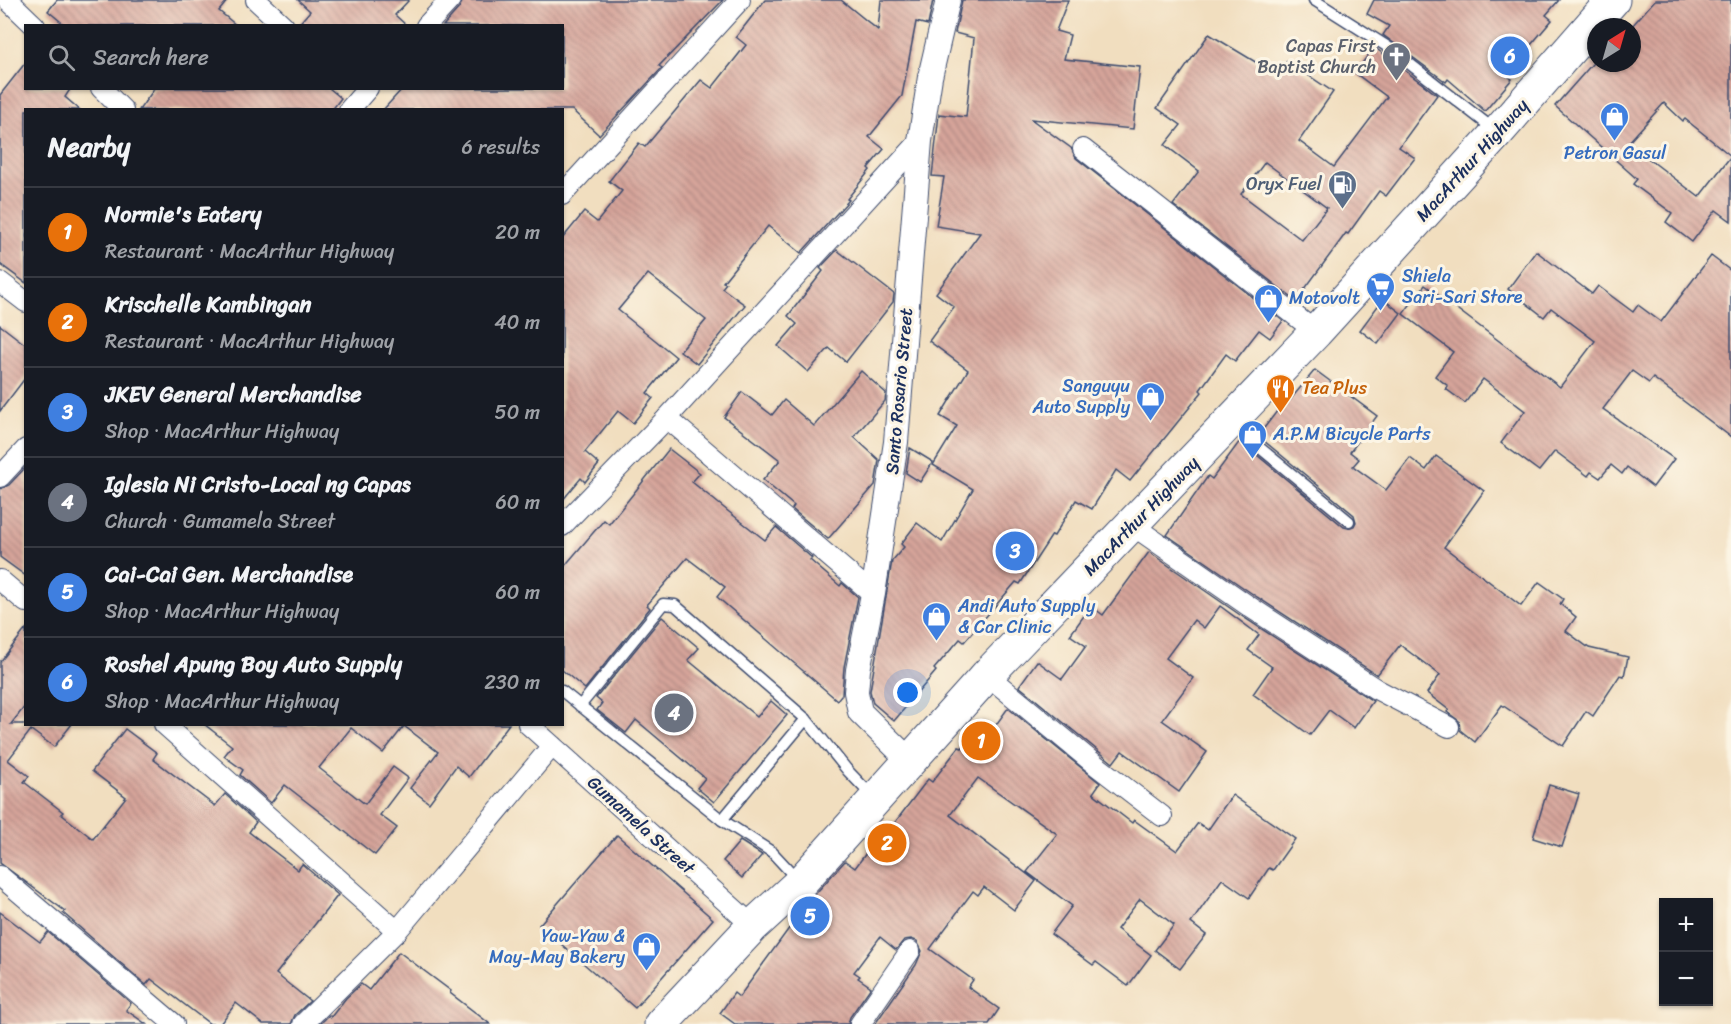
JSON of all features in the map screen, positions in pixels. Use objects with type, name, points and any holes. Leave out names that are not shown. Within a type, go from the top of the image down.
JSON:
[{"type":"highway","name":"MacArthur Highway","points":[[661,1024],[753,926],[801,882],[987,675],[1316,333],[1498,132],[1613,0]]},
{"type":"street","points":[[8,0],[32,24]]},
{"type":"street","points":[[256,0],[282,24]]},
{"type":"street","points":[[428,24],[450,0]]},
{"type":"street","points":[[564,193],[740,0]]},
{"type":"street","name":"Santo Rosario Street","points":[[910,762],[860,712],[856,692],[896,442],[920,141],[930,77],[948,0]]},
{"type":"street","points":[[103,90],[121,108]]},
{"type":"street","points":[[564,524],[667,418],[920,141]]},
{"type":"street","points":[[1083,149],[1316,333]]},
{"type":"street","points":[[0,282],[24,300]]},
{"type":"street","points":[[667,418],[873,594]]},
{"type":"street","points":[[0,477],[24,451]]},
{"type":"street","points":[[1132,525],[1250,607],[1376,689],[1449,727]]},
{"type":"street","points":[[0,580],[24,600]]},
{"type":"street","points":[[987,675],[1097,766],[1162,816]]},
{"type":"street","points":[[166,726],[397,931]]},
{"type":"street","name":"Gumamela Street","points":[[530,726],[753,926]]},
{"type":"street","points":[[303,1024],[397,931],[552,746]]},
{"type":"street","points":[[0,876],[174,1024]]},
{"type":"street","points":[[860,1024],[910,951]]},
{"type":"lane","points":[[1314,0],[1388,47],[1498,132]]},
{"type":"lane","points":[[1229,423],[1349,521]]},
{"type":"lane","points":[[580,706],[663,604],[675,605],[806,719],[848,771],[875,799]]},
{"type":"lane","points":[[564,693],[722,820],[772,852],[801,882]]},
{"type":"lane","points":[[722,820],[806,719]]},
{"type":"building","points":[[57,0],[228,0],[219,11],[235,24],[64,24],[48,11]]},
{"type":"building","points":[[298,0],[409,0],[395,15],[405,24],[299,24],[310,11]]},
{"type":"building","points":[[463,0],[723,0],[659,66],[662,68],[599,135],[572,110],[564,110],[564,108],[385,108],[401,90],[564,90],[564,24],[445,24]]},
{"type":"building","points":[[765,0],[841,0],[878,30],[881,0],[933,0],[928,25],[916,22],[902,96],[869,137],[884,149],[868,168],[870,170],[847,199],[849,200],[801,253],[768,226],[723,282],[726,283],[722,288],[745,305],[697,364],[680,351],[706,320],[648,274],[618,310],[676,357],[647,393],[653,398],[633,423],[618,411],[585,452],[599,464],[585,482],[581,478],[564,499],[564,237],[584,212],[597,222],[622,191],[609,181],[639,143],[645,147],[701,80],[712,88],[746,45],[736,37]]},
{"type":"building","points":[[962,0],[1068,0],[1056,31],[1070,35],[1064,59],[1140,67],[1133,129],[1031,119],[1071,148],[1076,158],[1283,321],[1270,338],[1259,330],[1235,361],[1226,354],[1200,390],[1202,392],[1130,481],[1116,470],[1092,509],[1076,500],[1020,584],[1016,582],[964,642],[960,639],[894,721],[873,703],[870,691],[892,561],[904,547],[901,544],[917,523],[942,542],[973,489],[933,465],[957,426],[940,416],[968,370],[929,341],[954,307],[936,293],[980,233],[936,226],[944,177],[932,176],[939,114],[966,117],[974,38],[955,33]]},
{"type":"building","points":[[1374,0],[1559,0],[1546,15],[1552,20],[1524,53],[1526,54],[1508,76],[1512,79],[1485,111],[1448,79],[1446,82],[1383,35],[1389,26],[1367,14]]},
{"type":"building","points":[[1655,0],[1731,0],[1731,156],[1731,221],[1716,210],[1692,242],[1666,222],[1672,213],[1633,184],[1637,179],[1555,106],[1587,70],[1587,72],[1641,72],[1641,18],[1639,18]],"holes":[[[1664,103],[1683,121],[1685,119],[1731,156],[1699,197],[1628,143]]]},
{"type":"building","points":[[1209,34],[1277,75],[1287,61],[1333,92],[1299,141],[1334,167],[1387,97],[1355,73],[1374,47],[1437,95],[1399,147],[1415,158],[1386,196],[1379,191],[1296,301],[1173,205],[1199,171],[1165,145],[1181,125],[1157,108]],"holes":[[[1265,162],[1327,208],[1302,240],[1241,194]]]},
{"type":"building","points":[[24,65],[24,90],[70,90],[65,97],[78,108],[24,108],[24,282],[0,264],[0,95]]},
{"type":"building","points":[[154,90],[331,90],[341,98],[334,108],[140,108]]},
{"type":"building","points":[[837,250],[894,294],[893,302],[846,362],[829,348],[808,372],[778,346],[797,324],[788,316],[823,271],[820,268]]},
{"type":"building","points":[[1536,251],[1592,294],[1598,286],[1633,312],[1638,305],[1661,322],[1711,256],[1731,271],[1731,437],[1653,378],[1649,383],[1632,371],[1603,409],[1674,459],[1653,487],[1627,467],[1622,474],[1611,465],[1600,478],[1591,472],[1588,476],[1555,451],[1539,471],[1501,443],[1525,411],[1483,379],[1465,403],[1446,389],[1448,386],[1435,376],[1453,352],[1403,314],[1425,285],[1560,387],[1595,341],[1551,308],[1544,317],[1508,289]]},
{"type":"building","points":[[1383,299],[1401,313],[1378,344],[1360,330]]},
{"type":"building","points":[[0,325],[24,343],[24,380],[0,411]]},
{"type":"building","points":[[1315,370],[1377,416],[1350,452],[1359,459],[1353,466],[1386,490],[1410,458],[1426,470],[1436,456],[1484,491],[1444,547],[1521,606],[1539,582],[1563,599],[1560,604],[1576,617],[1566,631],[1589,648],[1628,657],[1624,676],[1620,675],[1593,716],[1586,711],[1563,746],[1502,705],[1475,742],[1460,730],[1459,721],[1447,712],[1449,710],[1427,693],[1440,675],[1400,645],[1377,675],[1167,535],[1208,476],[1212,479],[1240,441],[1344,527],[1354,526],[1356,522],[1354,515],[1258,436],[1287,398],[1290,400]]},
{"type":"building","points":[[861,371],[886,393],[885,401],[854,437],[879,460],[875,485],[828,539],[792,509],[794,506],[763,480],[780,460],[724,417],[742,392],[772,415],[784,400],[814,426]]},
{"type":"building","points":[[910,448],[933,462],[920,482],[906,473]]},
{"type":"building","points":[[669,449],[700,473],[692,482],[765,540],[776,527],[840,586],[842,583],[858,597],[844,667],[842,694],[837,700],[717,597],[725,587],[687,558],[647,605],[650,608],[585,689],[564,672],[564,567],[604,520],[609,524]]},
{"type":"building","points":[[24,469],[24,575],[0,557],[0,489],[9,485]]},
{"type":"building","points":[[1149,552],[1243,617],[1373,701],[1354,728],[1329,710],[1310,735],[1253,694],[1272,667],[1248,650],[1259,635],[1220,606],[1204,628],[1194,620],[1166,658],[1193,678],[1162,720],[1207,752],[1179,792],[1122,751],[1113,763],[1019,686],[1037,661],[1062,679],[1086,646],[1070,635],[1091,606],[1103,615]]},
{"type":"building","points":[[662,617],[699,648],[688,660],[757,717],[771,701],[787,715],[714,802],[697,788],[705,778],[636,720],[626,733],[597,710],[602,703],[596,698]]},
{"type":"building","points":[[24,632],[24,708],[11,724],[70,726],[54,747],[31,730],[8,760],[29,776],[24,782],[93,839],[126,797],[92,771],[125,729],[157,753],[153,759],[215,806],[225,794],[256,822],[249,832],[298,870],[302,864],[338,895],[276,974],[310,1001],[295,1015],[291,1024],[263,1024],[236,1003],[220,1024],[210,1024],[151,979],[146,985],[63,913],[65,911],[0,863],[0,662]]},
{"type":"building","points":[[1008,708],[1100,783],[1093,793],[1132,823],[1134,820],[1177,851],[1198,823],[1208,830],[1232,795],[1295,839],[1273,870],[1269,868],[1249,898],[1222,879],[1191,923],[1206,935],[1180,969],[1155,950],[1174,925],[1140,899],[1117,929],[1151,955],[1128,986],[1096,962],[1093,965],[1051,934],[1072,906],[1027,872],[1057,834],[978,778],[950,815],[1036,881],[1014,910],[984,887],[978,895],[973,891],[930,949],[973,980],[968,987],[999,1009],[989,1024],[875,1024],[916,965],[922,951],[917,941],[911,939],[904,940],[896,950],[880,937],[854,972],[860,976],[858,978],[871,987],[850,1017],[848,1024],[735,1024],[720,1013],[734,993],[739,997],[809,901],[845,861],[855,868],[870,848],[873,849],[890,829],[928,779],[932,782],[983,721],[993,729]]},
{"type":"building","points":[[207,726],[404,726],[383,753],[351,728],[319,768],[365,804],[393,767],[408,778],[380,815],[397,828],[375,855],[285,785],[271,803],[240,775],[243,770],[224,756],[232,746]]},
{"type":"building","points":[[404,726],[507,726],[469,777],[456,766],[429,803],[410,788],[438,752]]},
{"type":"building","points":[[1549,785],[1579,794],[1562,847],[1533,838]]},
{"type":"building","points":[[617,835],[713,919],[635,1008],[539,925]]},
{"type":"building","points":[[740,841],[762,855],[742,878],[723,861]]},
{"type":"building","points":[[0,912],[40,942],[48,932],[131,1003],[126,1010],[146,1024],[0,1024]]},
{"type":"building","points":[[399,952],[490,1024],[320,1024],[329,1015],[331,1017],[361,984],[369,990]]},
{"type":"place","name":"Roshel Apung Boy Auto Supply","points":[[1510,56]]},
{"type":"place","name":"Capas First Baptist Church","points":[[1397,82]]},
{"type":"place","name":"Petron Gasul","points":[[1615,142]]},
{"type":"place","name":"Oryx Fuel","points":[[1343,210]]},
{"type":"place","name":"Shiela Sari-Sari Store","points":[[1381,312]]},
{"type":"place","name":"Motovolt","points":[[1268,324]]},
{"type":"place","name":"Tea Plus","points":[[1281,414]]},
{"type":"place","name":"Sanguyu Auto Supply","points":[[1151,422]]},
{"type":"place","name":"A.P.M Bicycle Parts","points":[[1252,460]]},
{"type":"place","name":"JKEV General Merchandise","points":[[1015,551]]},
{"type":"place","name":"Andi Auto Supply & Car Clinic","points":[[937,642]]},
{"type":"place","name":"Iglesia Ni Cristo-Local ng Capas","points":[[674,713]]},
{"type":"place","name":"Normie's Eatery","points":[[981,741]]},
{"type":"place","name":"Krischelle Kambingan","points":[[887,843]]},
{"type":"place","name":"Cai-Cai Gen. Merchandise","points":[[810,916]]},
{"type":"place","name":"Yaw-Yaw & May-May Bakery","points":[[646,972]]}]
